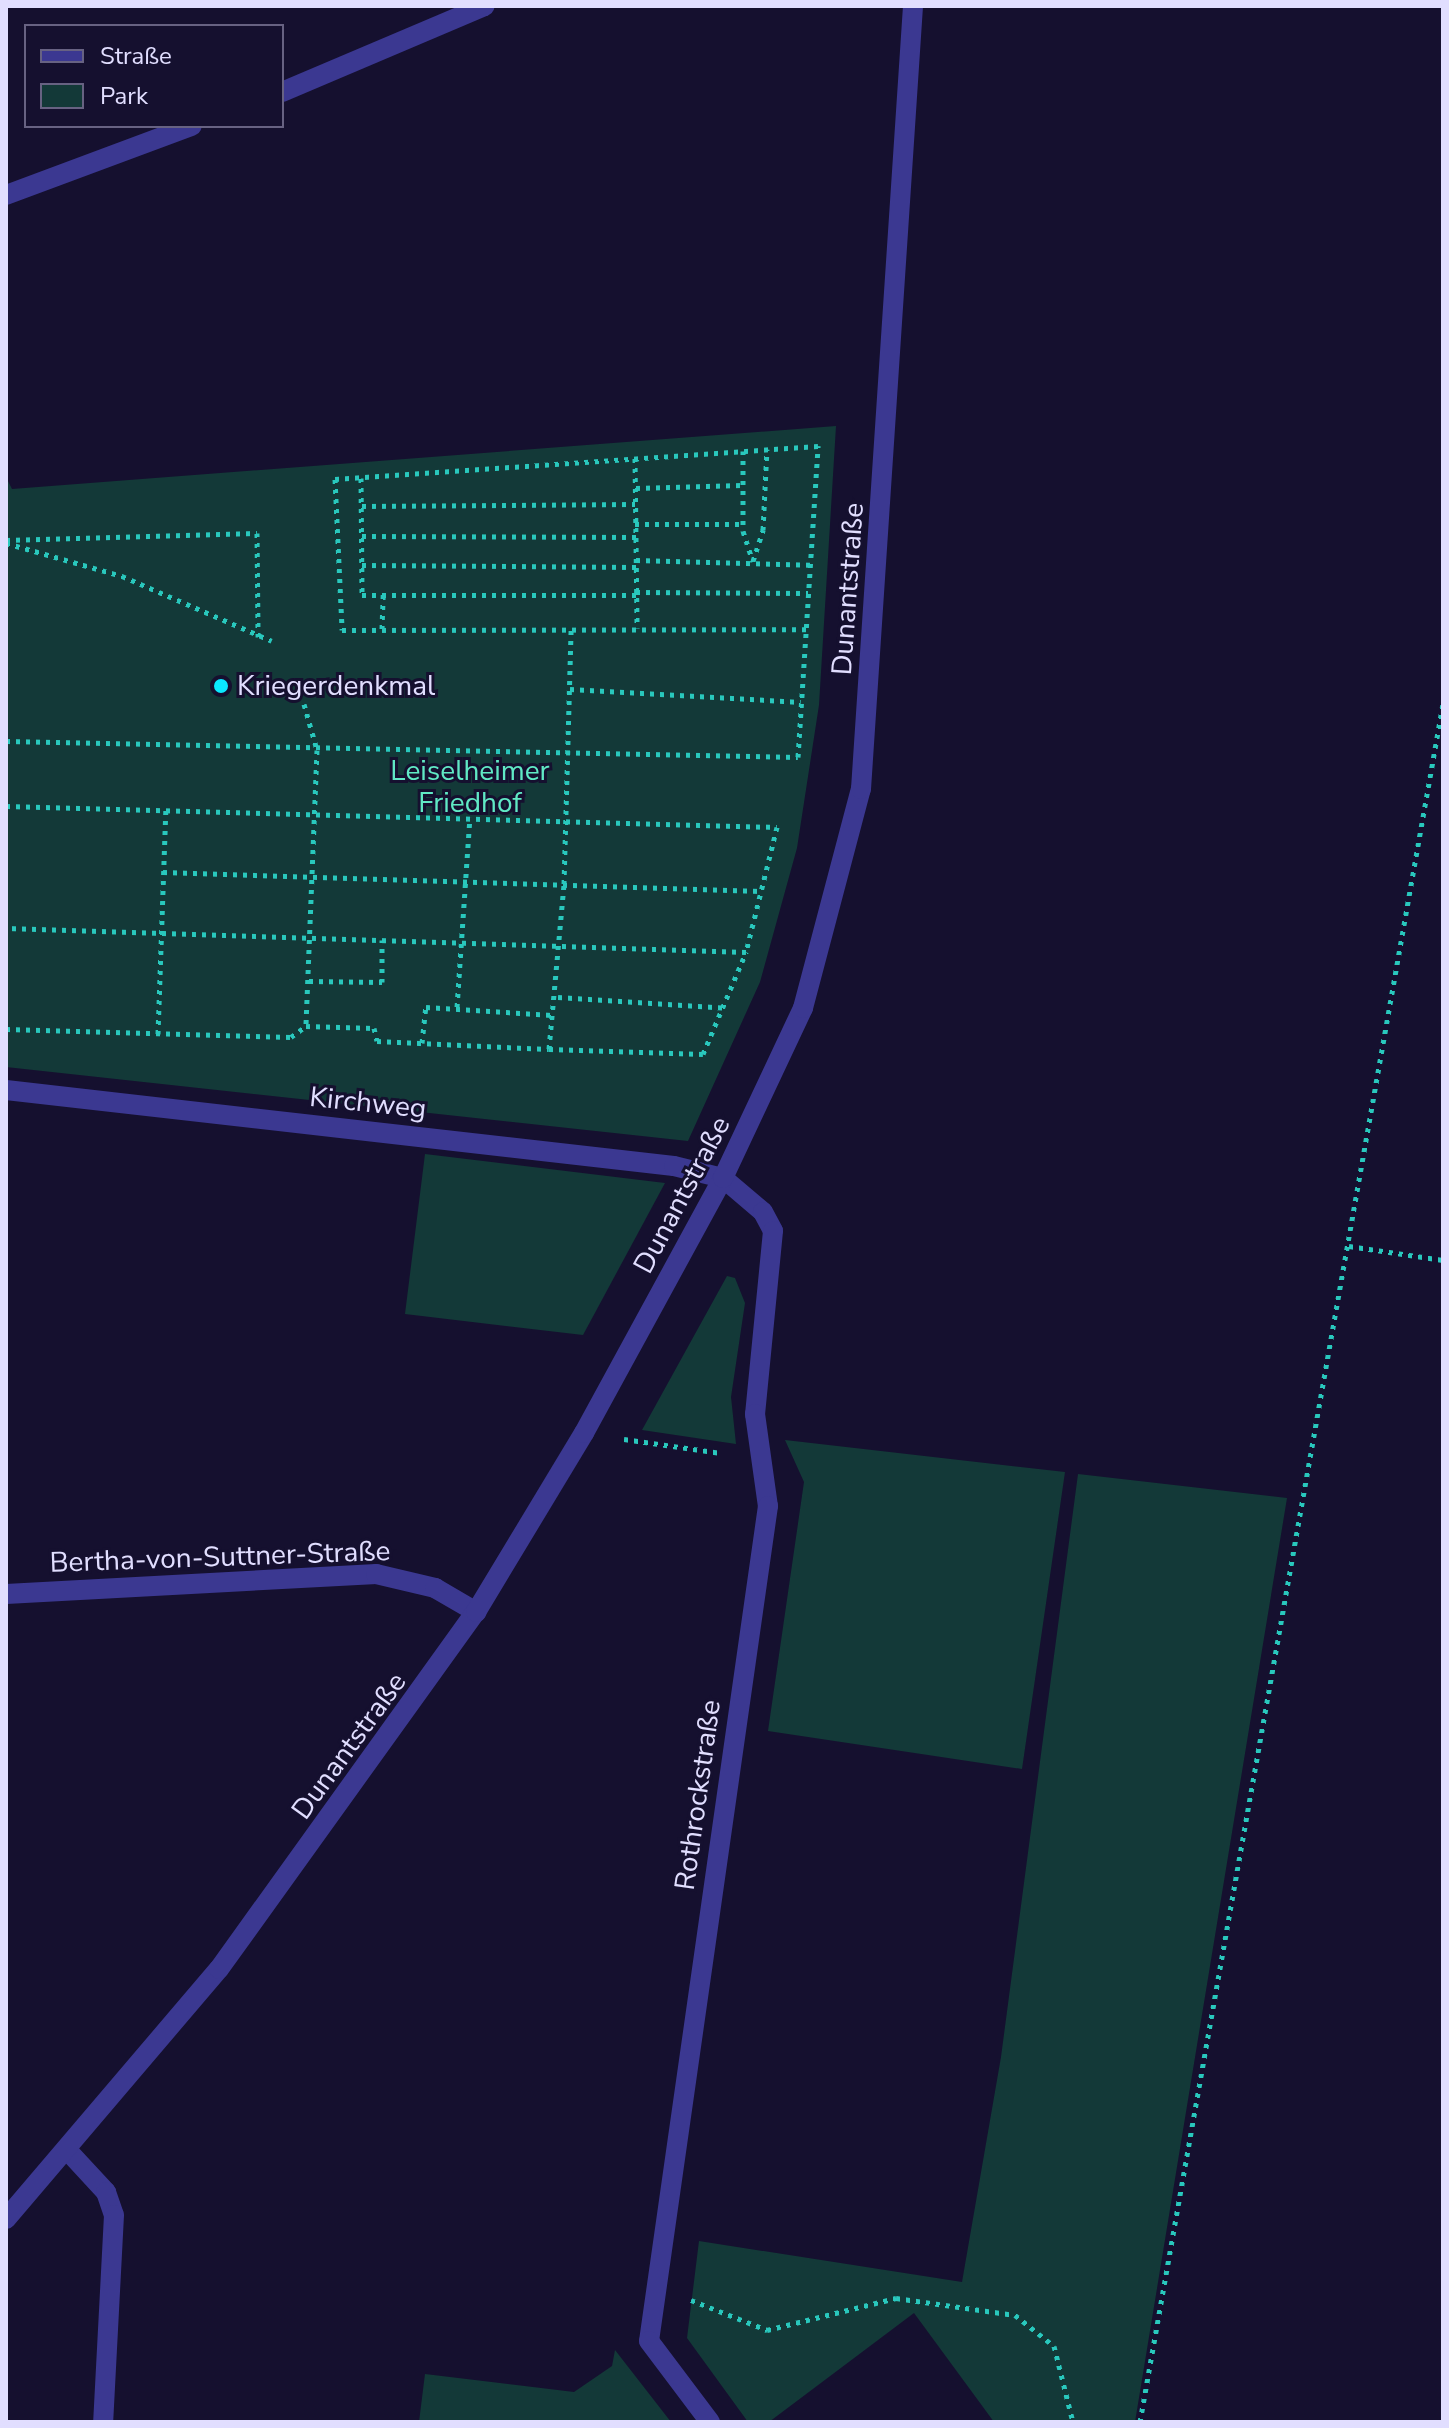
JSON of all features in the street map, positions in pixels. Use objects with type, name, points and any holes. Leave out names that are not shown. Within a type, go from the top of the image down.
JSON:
[{"type":"street","points":[[284,91],[485,6]]},
{"type":"street","name":"Dunantstraße","points":[[6,2219],[68,2151],[228,1957],[476,1612],[584,1433],[723,1178],[803,1008],[861,789],[913,6]]},
{"type":"street","points":[[6,195],[187,128]]},
{"type":"street","name":"Kirchweg","points":[[6,1090],[674,1166],[723,1178]]},
{"type":"street","name":"Rothrockstraße","points":[[710,2422],[649,2341],[768,1506],[766,1459],[755,1395],[773,1231],[763,1212],[723,1178]]},
{"type":"street","name":"Bertha-von-Suttner-Straße","points":[[6,1594],[376,1574],[435,1588],[476,1612]]},
{"type":"street","points":[[68,2151],[106,2192],[114,2215],[103,2422]]},
{"type":"path","points":[[6,741],[317,750],[798,757],[818,446],[335,479],[339,631],[806,629]]},
{"type":"path","points":[[753,561],[763,530],[767,449]]},
{"type":"path","points":[[743,451],[742,524],[753,561]]},
{"type":"path","points":[[635,458],[637,628]]},
{"type":"path","points":[[361,477],[362,595],[808,593]]},
{"type":"path","points":[[636,488],[742,485]]},
{"type":"path","points":[[362,506],[635,504]]},
{"type":"path","points":[[635,524],[742,524]]},
{"type":"path","points":[[6,541],[257,533],[258,637]]},
{"type":"path","points":[[362,536],[636,537]]},
{"type":"path","points":[[6,541],[122,576],[272,641]]},
{"type":"path","points":[[636,560],[810,565]]},
{"type":"path","points":[[362,565],[636,567]]},
{"type":"path","points":[[382,630],[383,594]]},
{"type":"path","points":[[549,1049],[552,1015],[558,997],[558,945],[564,884],[571,629]]},
{"type":"path","points":[[570,689],[801,702]]},
{"type":"path","points":[[304,704],[317,750],[306,1026]]},
{"type":"path","points":[[1140,2422],[1443,704]]},
{"type":"path","points":[[6,806],[777,827],[746,952],[726,1008],[703,1054],[377,1041],[374,1028],[306,1026],[291,1037],[6,1029]]},
{"type":"path","points":[[158,1034],[166,809]]},
{"type":"path","points":[[457,1007],[470,817]]},
{"type":"path","points":[[163,872],[312,874],[761,891]]},
{"type":"path","points":[[6,928],[746,952]]},
{"type":"path","points":[[309,981],[382,982],[382,940]]},
{"type":"path","points":[[558,997],[726,1008]]},
{"type":"path","points":[[422,1043],[426,1007],[552,1015]]},
{"type":"path","points":[[1349,1246],[1443,1260]]},
{"type":"path","points":[[584,1433],[766,1459]]},
{"type":"path","points":[[655,2292],[767,2330],[896,2298],[1015,2315],[1054,2346],[1073,2422]]},
{"type":"green space","name":"Leiselheimer Friedhof","points":[[836,426],[819,705],[797,848],[760,982],[688,1141],[6,1067],[6,477],[12,489]]},
{"type":"green space","points":[[425,1154],[665,1183],[583,1335],[405,1314]]},
{"type":"green space","points":[[727,1276],[735,1278],[745,1303],[731,1397],[736,1444],[642,1430]]},
{"type":"green space","points":[[785,1440],[1065,1472],[1022,1769],[768,1731],[804,1482]]},
{"type":"green space","points":[[1078,1474],[1287,1498],[1135,2422],[994,2422],[914,2313],[769,2422],[748,2422],[687,2338],[699,2241],[962,2282],[1001,2057]]},
{"type":"green space","points":[[615,2350],[671,2422],[419,2422],[425,2374],[574,2392],[612,2366]]},
{"type":"place","name":"Kriegerdenkmal","points":[[221,686]]}]
